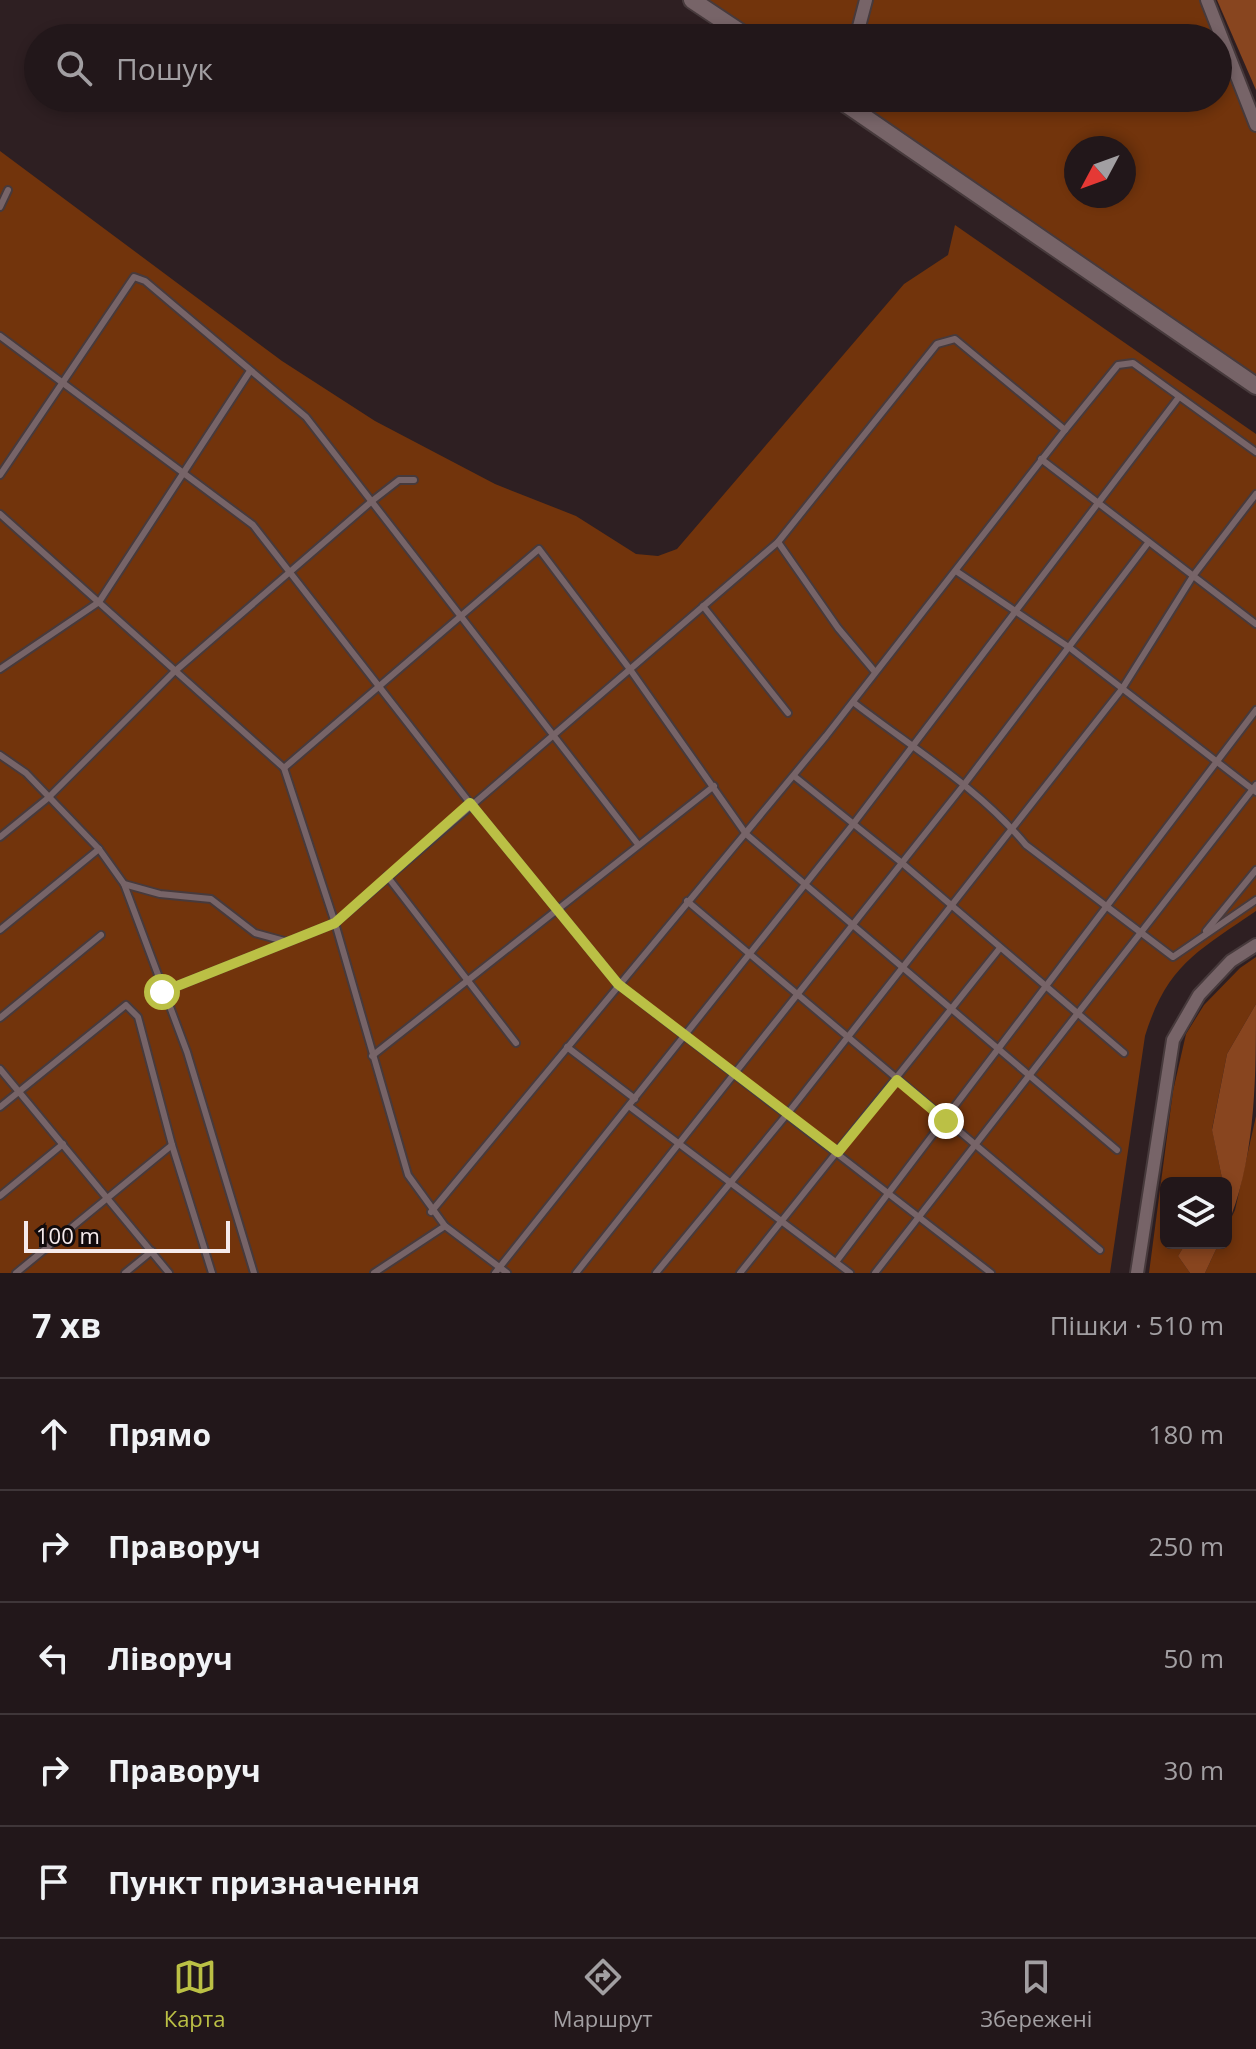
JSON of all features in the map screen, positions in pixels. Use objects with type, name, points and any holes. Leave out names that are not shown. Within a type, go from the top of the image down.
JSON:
[{"type":"main road","points":[[692,0],[728,24]]},
{"type":"main road","points":[[857,112],[1256,386]]},
{"type":"street","points":[[860,24],[866,0]]},
{"type":"street","points":[[1207,0],[1216,24]]},
{"type":"street","points":[[1232,64],[1256,125]]},
{"type":"street","points":[[1137,1273],[1173,1040],[1199,995],[1231,961],[1256,945]]},
{"type":"lane","points":[[0,207],[8,190]]},
{"type":"lane","points":[[0,475],[134,277],[164,296],[306,417],[637,843]]},
{"type":"lane","points":[[0,336],[253,525],[470,803],[618,984],[687,1034],[991,1273]]},
{"type":"lane","points":[[162,992],[335,923],[551,733],[778,542],[937,344],[955,339],[1065,430]]},
{"type":"lane","points":[[431,1212],[794,776],[1118,365],[1133,363],[1256,452]]},
{"type":"lane","points":[[0,669],[99,602],[250,371]]},
{"type":"lane","points":[[497,1270],[687,1034],[747,953],[854,823],[1179,397]]},
{"type":"lane","points":[[1041,459],[1256,624]]},
{"type":"lane","points":[[0,837],[48,798],[174,672],[372,501],[399,480],[414,480]]},
{"type":"lane","points":[[656,1273],[788,1113],[1122,689],[1193,576],[1256,494]]},
{"type":"lane","points":[[0,514],[284,768],[335,923],[408,1175],[431,1212],[445,1226],[497,1270],[507,1273]]},
{"type":"lane","points":[[778,542],[838,628],[875,672]]},
{"type":"lane","points":[[576,1273],[963,786],[1148,543]]},
{"type":"lane","points":[[284,768],[539,549],[629,668],[746,834],[1117,1150]]},
{"type":"lane","points":[[875,1273],[1255,789],[1070,648],[956,571]]},
{"type":"lane","points":[[703,606],[788,713]]},
{"type":"lane","points":[[853,702],[963,786],[1013,828],[1026,845],[1173,957],[1256,900]]},
{"type":"lane","points":[[836,1262],[1256,710]]},
{"type":"lane","points":[[0,755],[26,773],[99,849],[124,884],[187,1052],[254,1273]]},
{"type":"lane","points":[[794,776],[902,863],[1124,1053]]},
{"type":"lane","points":[[372,1056],[637,843],[714,786]]},
{"type":"lane","points":[[0,930],[99,849]]},
{"type":"lane","points":[[1202,937],[1256,870]]},
{"type":"lane","points":[[387,876],[516,1043]]},
{"type":"lane","points":[[124,884],[160,894],[211,899],[255,933],[288,942]]},
{"type":"lane","points":[[687,901],[747,953],[800,993],[897,1080],[1100,1250]]},
{"type":"lane","points":[[0,1018],[101,935]]},
{"type":"lane","points":[[740,1273],[952,1012],[1000,948]]},
{"type":"lane","points":[[0,1107],[126,1005],[138,1017],[172,1145],[212,1273]]},
{"type":"lane","points":[[567,1047],[635,1099]]},
{"type":"lane","points":[[0,1069],[169,1273]]},
{"type":"lane","points":[[629,1106],[850,1273]]},
{"type":"lane","points":[[0,1196],[63,1144]]},
{"type":"lane","points":[[16,1273],[172,1145]]},
{"type":"lane","points":[[374,1273],[445,1226]]},
{"type":"lane","points":[[125,1273],[152,1251]]},
{"type":"shaded area","points":[[696,0],[1207,0],[1216,24],[729,24]]},
{"type":"shaded area","points":[[1217,0],[1256,0],[1256,90],[1232,35],[1232,24],[1227,24]]},
{"type":"shaded area","points":[[1232,64],[1256,125],[1256,386],[857,112],[1232,112]]},
{"type":"shaded area","points":[[0,151],[282,361],[375,421],[495,484],[576,516],[636,554],[658,556],[677,549],[904,284],[948,255],[955,225],[1256,434],[1256,911],[1187,962],[1163,992],[1154,1012],[1145,1036],[1110,1273],[0,1273]]},
{"type":"shaded area","points":[[1256,957],[1256,1004],[1227,1054],[1212,1129],[1222,1177],[1162,1177],[1173,1091],[1186,1034],[1204,1005],[1240,968]]},
{"type":"shaded area","points":[[1256,1004],[1249,1147],[1232,1213],[1232,1177],[1222,1177],[1212,1130],[1227,1054]]},
{"type":"shaded area","points":[[1256,1116],[1256,1273],[1205,1273],[1216,1249],[1232,1249],[1232,1216]]},
{"type":"shaded area","points":[[1160,1190],[1160,1249],[1182,1249],[1178,1256],[1190,1273],[1149,1273]]},
{"type":"shaded area","points":[[1182,1249],[1216,1249],[1205,1273],[1190,1273],[1178,1256]]},
{"type":"route","points":[[162,992],[335,923],[470,803],[618,984],[838,1152],[897,1080],[946,1121]]}]
